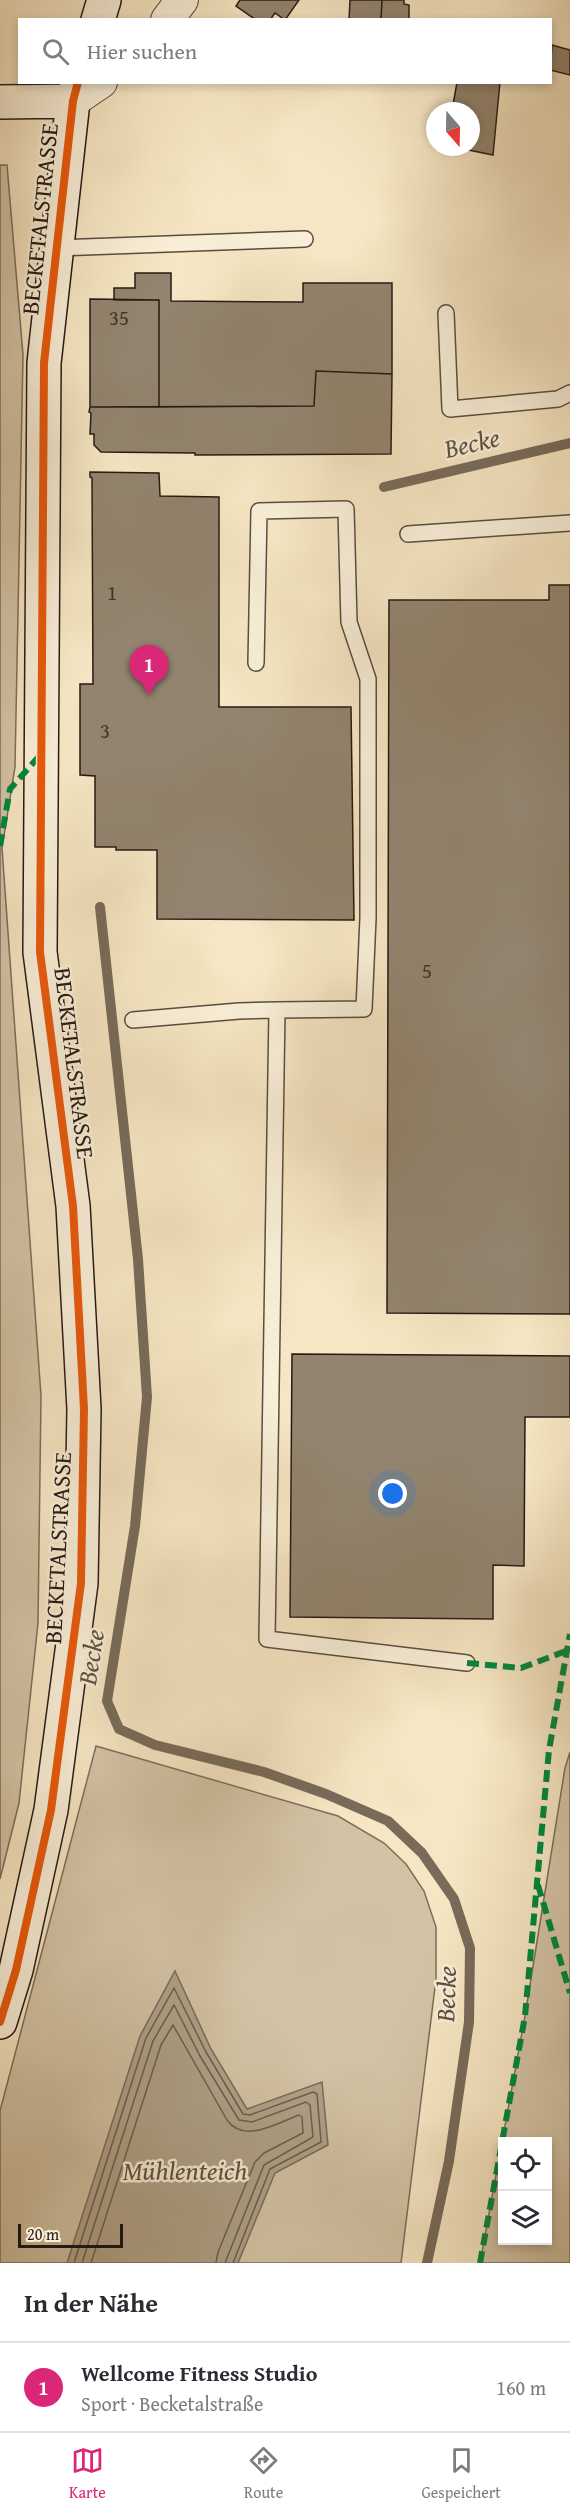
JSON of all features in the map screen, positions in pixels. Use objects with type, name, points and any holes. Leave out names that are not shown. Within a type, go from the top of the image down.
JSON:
[{"type":"main road","points":[[99,18],[104,0]]},
{"type":"main road","points":[[0,102],[76,92]]},
{"type":"main road","name":"BECKETALSTRASSE","points":[[0,2022],[16,1970],[51,1810],[81,1583],[84,1409],[73,1206],[40,952],[44,363],[76,92]]},
{"type":"street","points":[[168,18],[182,0]]},
{"type":"street","points":[[76,92],[97,84]]},
{"type":"lane","points":[[57,248],[305,239]]},
{"type":"lane","points":[[446,312],[450,409],[558,399],[570,393]]},
{"type":"lane","points":[[133,1020],[239,1011],[364,1009],[368,918],[368,679],[349,622],[346,509],[260,510],[256,663]]},
{"type":"lane","points":[[408,534],[570,523]]},
{"type":"lane","points":[[277,1011],[267,1639],[467,1663]]},
{"type":"shaded area","points":[[0,165],[7,165],[23,355],[15,767],[2,848],[41,1396],[38,1623],[19,1803],[0,1879]]},
{"type":"shaded area","points":[[96,1746],[338,1816],[384,1843],[406,1864],[424,1891],[436,1927],[436,1979],[401,2263],[0,2263],[0,2111]]},
{"type":"shaded area","points":[[570,1752],[570,2263],[480,2263],[498,2164],[498,2245],[552,2245],[552,2137],[503,2137],[565,1768]]},
{"type":"water","name":"Mühlenteich","points":[[175,1971],[211,2049],[247,2109],[322,2082],[328,2145],[275,2173],[238,2263],[67,2263],[140,2036]]},
{"type":"building","points":[[240,0],[299,0],[286,18],[275,13],[271,18],[253,18],[236,6]]},
{"type":"building","points":[[350,0],[382,0],[381,18],[349,18]]},
{"type":"building","points":[[382,0],[404,0],[404,4],[409,5],[409,18],[381,18]]},
{"type":"building","points":[[552,45],[570,50],[570,75],[552,70]]},
{"type":"building","points":[[457,84],[500,84],[493,155],[480,152],[480,102],[454,102]]},
{"type":"building","points":[[135,273],[171,273],[171,301],[303,302],[303,283],[392,283],[392,374],[316,371],[314,406],[159,407],[159,300],[114,300],[114,288],[135,288]]},
{"type":"building","points":[[90,299],[159,300],[159,407],[90,407]]},
{"type":"building","points":[[316,371],[392,374],[391,454],[195,455],[195,453],[101,452],[94,445],[94,434],[90,434],[90,407],[314,406]]},
{"type":"building","points":[[90,472],[159,473],[160,496],[219,497],[219,707],[351,707],[354,920],[157,919],[157,850],[116,850],[116,847],[95,847],[95,776],[80,775],[80,684],[93,684],[92,478]]},
{"type":"building","points":[[549,585],[570,585],[570,1314],[387,1313],[389,600],[549,600]]},
{"type":"building","points":[[292,1354],[570,1356],[570,1417],[525,1417],[524,1566],[493,1565],[493,1619],[290,1617]]},
{"type":"waterway","name":"Becke","points":[[384,487],[570,443]]},
{"type":"waterway","name":"Becke","points":[[100,907],[138,1259],[147,1397],[135,1526],[107,1701],[119,1729],[155,1745],[264,1772],[326,1794],[388,1821],[422,1853],[454,1899],[470,1948],[469,2022],[449,2161],[427,2263]]},
{"type":"marked path","points":[[0,846],[10,789],[41,754]]},
{"type":"marked path","points":[[480,2263],[525,2016],[549,1750],[570,1634]]},
{"type":"marked path","points":[[467,1663],[521,1668],[566,1651]]},
{"type":"marked path","points":[[538,1885],[570,1993]]},
{"type":"cycle path","points":[[0,2022],[16,1970],[51,1810],[81,1583],[84,1409],[73,1206],[40,952],[44,363],[73,101],[77,84]]},
{"type":"place","name":"Wellcome Fitness Studio","points":[[149,695]]}]
